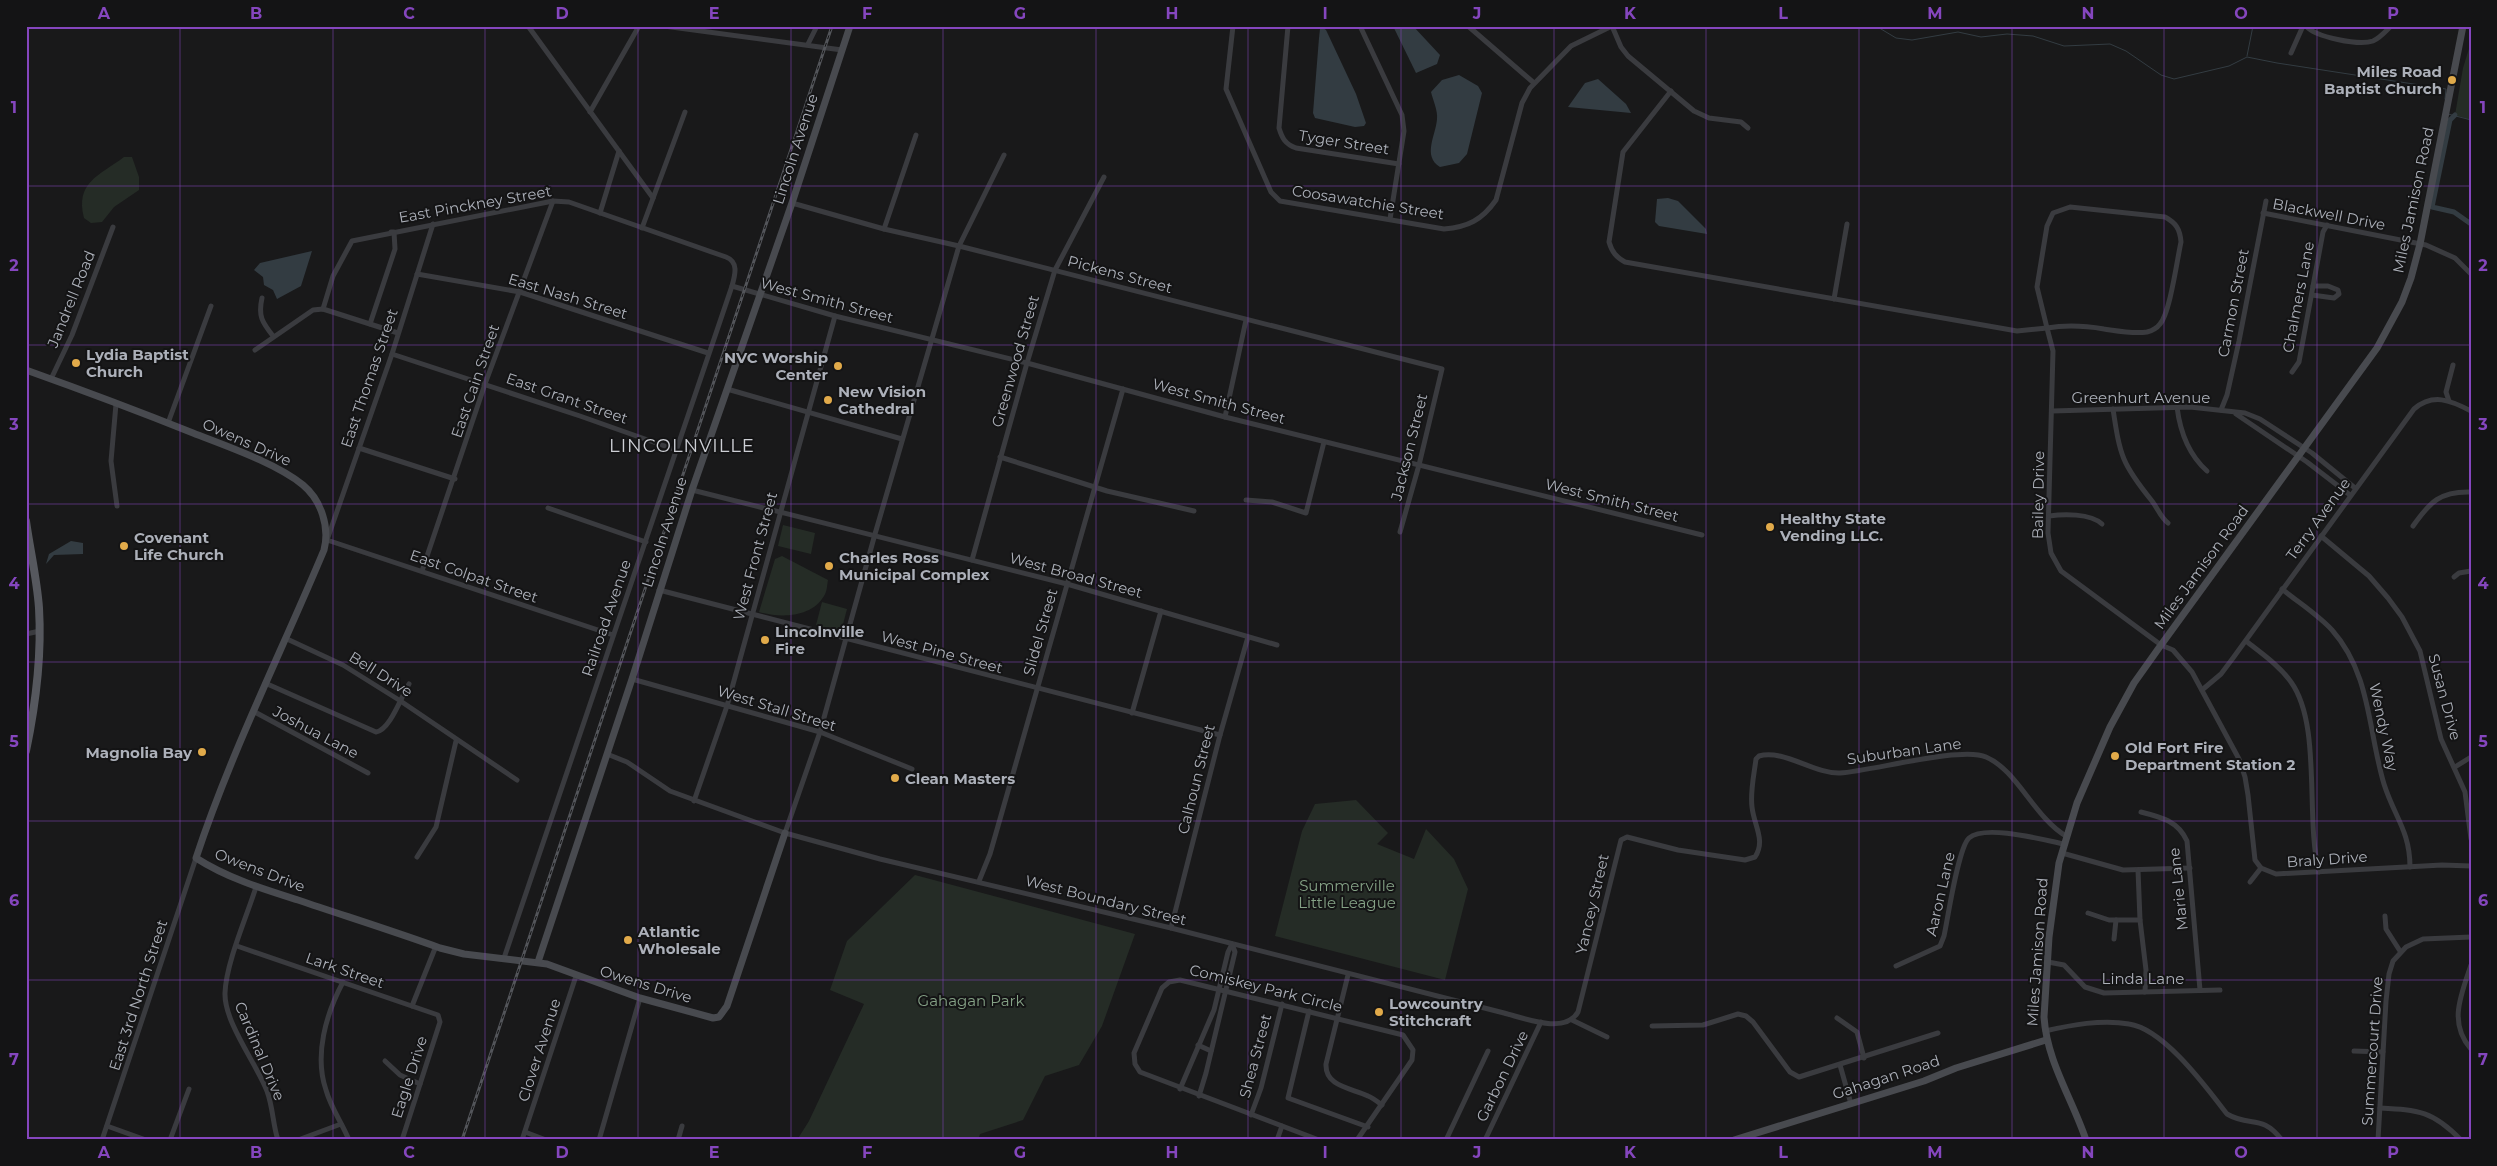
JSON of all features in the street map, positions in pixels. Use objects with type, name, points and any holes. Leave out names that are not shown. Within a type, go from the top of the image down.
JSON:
[{"type":"main road","points":[[26,521],[37,590],[40,631],[39,680],[26,751]]},
{"type":"street","points":[[528,26],[653,198]]},
{"type":"street","points":[[590,112],[639,26]]},
{"type":"street","points":[[664,26],[842,50]]},
{"type":"street","points":[[808,44],[815,34],[817,26]]},
{"type":"street","name":"Lincoln Avenue","points":[[538,962],[632,679],[692,490],[758,295],[792,203],[850,26]]},
{"type":"street","name":"Coosawatchie Street","points":[[1233,26],[1226,89],[1271,192],[1280,200],[1444,229],[1461,228],[1474,223],[1488,212],[1496,200],[1522,103],[1534,84],[1570,46],[1612,26]]},
{"type":"street","name":"Tyger Street","points":[[1288,26],[1278,128],[1283,139],[1289,146],[1296,148],[1398,164]]},
{"type":"street","points":[[1360,26],[1402,114],[1404,131],[1390,219]]},
{"type":"street","points":[[1468,26],[1534,84]]},
{"type":"street","points":[[1612,26],[1621,47],[1628,56],[1701,115],[1709,118],[1741,122],[1748,128]]},
{"type":"street","points":[[2291,53],[2304,26],[2323,36],[2365,42],[2379,38],[2387,27]]},
{"type":"street","name":"Miles Jamison Road","points":[[2086,1140],[2051,1060],[2044,1031],[2054,890],[2066,836],[2077,803],[2110,727],[2134,683],[2369,359],[2390,325],[2411,278],[2420,244],[2462,26]]},
{"type":"street","points":[[1671,91],[1623,152],[1609,242],[1614,254],[1625,262],[2018,331],[2046,328],[2058,326],[2147,332],[2161,323],[2167,310],[2181,242],[2180,233],[2174,222],[2165,217],[2070,207],[2053,213],[2047,226],[2037,287],[2046,328]]},
{"type":"street","points":[[642,228],[685,112]]},
{"type":"street","points":[[884,230],[916,135]]},
{"type":"street","points":[[600,213],[619,151]]},
{"type":"street","points":[[785,833],[820,732],[930,341],[959,246],[1004,155]]},
{"type":"street","name":"Greenwood Street","points":[[972,560],[1055,270],[1104,177]]},
{"type":"street","name":"East Pinckney Street","points":[[323,309],[334,276],[352,241],[553,201],[568,202],[731,259],[735,265],[732,286]]},
{"type":"street","name":"East Cain Street","points":[[422,571],[455,479],[485,384],[553,201]]},
{"type":"street","name":"Carmon Street","points":[[2221,410],[2227,395],[2239,341],[2266,201]]},
{"type":"street","name":"Pickens Street","points":[[792,203],[884,230],[959,246],[1442,369]]},
{"type":"street","name":"Blackwell Drive","points":[[2263,213],[2420,244],[2444,252],[2462,264],[2471,274]]},
{"type":"street","name":"East Thomas Street","points":[[327,540],[392,354],[433,224]]},
{"type":"street","points":[[1834,298],[1847,224]]},
{"type":"street","name":"Chalmers Lane","points":[[2292,372],[2299,362],[2323,232],[2326,225]]},
{"type":"street","name":"Jandrell Road","points":[[51,379],[72,335],[113,227]]},
{"type":"street","points":[[370,324],[395,249],[394,232]]},
{"type":"street","name":"East Nash Street","points":[[417,274],[520,292],[708,354]]},
{"type":"street","name":"West Smith Street","points":[[732,286],[758,295],[930,341],[1027,363],[1324,442],[1702,535]]},
{"type":"street","name":"Railroad Avenue","points":[[504,958],[732,286]]},
{"type":"street","points":[[2312,295],[2334,298],[2340,294],[2334,288],[2313,286]]},
{"type":"street","points":[[262,298],[258,313],[262,322],[273,336]]},
{"type":"street","points":[[168,423],[211,306]]},
{"type":"street","points":[[255,350],[313,310],[323,309],[398,332]]},
{"type":"street","name":"West Front Street","points":[[694,801],[727,706],[779,511],[835,316]]},
{"type":"street","points":[[1225,416],[1246,320]]},
{"type":"street","name":"Bailey Drive","points":[[2046,328],[2052,351],[2048,516],[2051,553],[2061,571],[2161,645]]},
{"type":"street","name":"East Grant Street","points":[[392,354],[676,450]]},
{"type":"street","points":[[2449,401],[2446,392],[2453,365]]},
{"type":"street","name":"Jackson Street","points":[[1400,532],[1419,465],[1442,369]]},
{"type":"street","name":"Owens Drive","points":[[26,370],[227,446],[283,472],[303,485],[316,499],[323,514],[327,540],[287,639],[265,683],[225,777],[196,858],[222,873],[256,887],[436,946],[464,954],[547,964],[640,998],[713,1018],[719,1017],[723,1013],[785,833]]},
{"type":"street","name":"Slidel Street","points":[[980,881],[990,854],[1123,388]]},
{"type":"street","points":[[727,389],[902,439]]},
{"type":"street","name":"Terry Avenue","points":[[2202,690],[2221,674],[2246,641],[2414,409],[2431,399],[2449,401],[2471,411]]},
{"type":"street","points":[[116,404],[111,461],[116,506]]},
{"type":"street","points":[[2178,407],[2182,433],[2198,461],[2207,472]]},
{"type":"street","name":"Greenhurt Avenue","points":[[2052,411],[2178,407],[2245,413],[2260,419],[2316,456],[2355,488]]},
{"type":"street","points":[[2113,409],[2117,439],[2124,461],[2134,481],[2168,524]]},
{"type":"street","name":"Greenhurt Avenue","points":[[2231,411],[2252,423],[2299,456],[2350,495]]},
{"type":"street","points":[[1246,500],[1272,502],[1306,513],[1324,442]]},
{"type":"street","points":[[359,448],[455,479]]},
{"type":"street","points":[[1000,457],[1095,487],[1194,511]]},
{"type":"street","name":"West Broad Street","points":[[692,490],[875,534],[1067,584],[1277,645]]},
{"type":"street","points":[[2413,526],[2432,502],[2443,495],[2471,492]]},
{"type":"street","points":[[548,508],[646,542]]},
{"type":"street","points":[[2048,516],[2081,516],[2096,520],[2102,524]]},
{"type":"street","name":"Susan Drive","points":[[2321,536],[2369,576],[2388,598],[2406,624],[2422,657],[2441,739],[2465,792],[2471,839]]},
{"type":"street","name":"East Colpat Street","points":[[327,540],[613,635]]},
{"type":"street","points":[[2454,577],[2459,573],[2471,571]]},
{"type":"street","name":"Wendy Way","points":[[2282,589],[2333,631],[2346,649],[2359,674],[2366,696],[2383,781],[2408,838],[2410,867]]},
{"type":"street","name":"West Pine Street","points":[[659,590],[1036,689],[1220,735]]},
{"type":"street","points":[[1132,713],[1161,611]]},
{"type":"street","points":[[26,634],[40,631]]},
{"type":"street","name":"Calhoun Street","points":[[1171,928],[1220,735],[1248,636]]},
{"type":"street","name":"Bell Drive","points":[[287,639],[343,665],[399,700],[517,780]]},
{"type":"street","points":[[2246,641],[2284,673],[2294,686],[2303,706],[2308,730],[2319,872]]},
{"type":"street","points":[[2161,645],[2170,648],[2192,672],[2244,770],[2253,855],[2261,868],[2250,882]]},
{"type":"street","name":"West Stall Street","points":[[632,679],[820,732],[912,769]]},
{"type":"street","points":[[265,683],[376,732],[382,731],[387,727],[399,700],[410,684]]},
{"type":"street","name":"Joshua Lane","points":[[253,712],[368,773]]},
{"type":"street","points":[[418,857],[436,827],[456,740]]},
{"type":"street","name":"West Boundary Street","points":[[607,754],[627,762],[670,791],[785,833],[880,859],[980,881],[1171,928],[1348,975],[1541,1022],[1560,1023],[1572,1020]]},
{"type":"street","name":"Suburban Lane","points":[[1775,756],[1833,773],[1958,754],[1984,756],[2004,770],[2053,828],[2066,836]]},
{"type":"street","name":"Yancey Street","points":[[1572,1020],[1582,1002],[1615,856],[1621,840],[1627,837],[1678,850],[1745,860],[1755,857],[1760,843],[1752,808],[1756,759],[1765,755],[1775,756]]},
{"type":"street","points":[[2455,767],[2471,757]]},
{"type":"street","name":"Marie Lane","points":[[2141,812],[2164,818],[2179,829],[2187,841],[2200,990]]},
{"type":"street","name":"Aaron Lane","points":[[1896,966],[1940,946],[1944,936],[1962,852],[1968,838],[1978,833],[1996,833],[2064,844]]},
{"type":"street","points":[[2062,853],[2109,868],[2138,870],[2190,868]]},
{"type":"street","name":"East 3rd North Street","points":[[102,1140],[196,858]]},
{"type":"street","name":"Braly Drive","points":[[2261,868],[2276,874],[2410,867],[2471,866]]},
{"type":"street","points":[[2138,870],[2140,920],[2145,948],[2146,992]]},
{"type":"street","name":"Cardinal Drive","points":[[256,887],[225,988],[226,1006],[267,1092],[278,1140]]},
{"type":"street","points":[[2088,913],[2116,920],[2140,920]]},
{"type":"street","points":[[2385,916],[2386,929],[2400,951],[2423,939],[2471,937]]},
{"type":"street","points":[[2114,939],[2116,920]]},
{"type":"street","points":[[1180,1089],[1214,1010],[1228,952],[1232,944]]},
{"type":"street","points":[[1199,1096],[1236,952],[1232,944]]},
{"type":"street","name":"Lark Street","points":[[237,946],[436,1014],[440,1022]]},
{"type":"street","points":[[412,1006],[436,946]]},
{"type":"street","points":[[543,946],[547,964]]},
{"type":"street","name":"Summercourt Drive","points":[[2378,1140],[2389,974],[2393,961],[2400,951]]},
{"type":"street","name":"Linda Lane","points":[[2048,962],[2064,965],[2080,984],[2093,991],[2110,993],[2220,990]]},
{"type":"street","points":[[2471,965],[2458,1018],[2461,1036],[2471,1049]]},
{"type":"street","points":[[1348,975],[1326,1064],[1330,1079],[1345,1088],[1370,1096],[1382,1105]]},
{"type":"street","name":"Clover Avenue","points":[[522,1140],[576,976]]},
{"type":"street","name":"Comiskey Park Circle","points":[[1319,1140],[1180,1089],[1140,1072],[1134,1059],[1136,1047],[1162,988],[1169,982],[1180,980],[1404,1035],[1413,1050],[1412,1060],[1368,1127],[1357,1140]]},
{"type":"street","points":[[343,982],[320,1050],[322,1079],[349,1140]]},
{"type":"street","points":[[599,1140],[640,998]]},
{"type":"street","name":"Shea Street","points":[[1251,1115],[1261,1088],[1282,1004]]},
{"type":"street","points":[[1309,1011],[1288,1098],[1368,1127]]},
{"type":"street","points":[[1652,1026],[1703,1025],[1742,1015],[1753,1022],[1792,1074],[1807,1076],[1938,1033]]},
{"type":"street","points":[[1837,1018],[1857,1032],[1864,1058]]},
{"type":"street","points":[[1572,1020],[1607,1037]]},
{"type":"street","name":"Eagle Drive","points":[[402,1140],[440,1022]]},
{"type":"street","name":"Garbon Drive","points":[[1485,1140],[1541,1022]]},
{"type":"street","points":[[2044,1031],[2105,1022],[2129,1024],[2143,1028],[2187,1065],[2227,1114],[2236,1119],[2270,1126],[2282,1140]]},
{"type":"street","name":"Gahagan Road","points":[[1734,1140],[1924,1082],[2023,1045],[2046,1040]]},
{"type":"street","points":[[1198,1045],[1211,1051]]},
{"type":"street","points":[[1446,1140],[1488,1051]]},
{"type":"street","points":[[2354,1051],[2383,1052]]},
{"type":"street","points":[[385,1061],[400,1074],[420,1084]]},
{"type":"street","points":[[1840,1065],[1851,1104]]},
{"type":"street","points":[[170,1140],[190,1089]]},
{"type":"street","points":[[2380,1108],[2423,1112],[2439,1119],[2462,1140]]},
{"type":"street","points":[[298,1140],[341,1124]]},
{"type":"street","points":[[107,1126],[146,1140]]},
{"type":"street","points":[[678,1140],[682,1126]]},
{"type":"street","points":[[1277,1140],[1282,1126]]},
{"type":"street","points":[[525,1132],[546,1140]]},
{"type":"green space","points":[[2471,42],[2471,120],[2455,115],[2463,68]]},
{"type":"green space","points":[[124,157],[132,157],[139,177],[139,190],[114,207],[102,222],[91,223],[84,218],[82,206],[86,188],[98,175]]},
{"type":"green space","points":[[783,525],[815,533],[811,554],[778,546]]},
{"type":"green space","points":[[782,556],[828,580],[825,594],[811,609],[803,612],[776,615],[759,612],[775,559]]},
{"type":"green space","points":[[822,602],[847,609],[841,632],[816,625]]},
{"type":"green space","name":"Summerville Little League","points":[[1356,800],[1388,833],[1377,844],[1414,859],[1426,829],[1454,859],[1468,889],[1445,980],[1275,936],[1302,831],[1315,804]]},
{"type":"green space","name":"Gahagan Park","points":[[915,875],[1135,934],[1102,1026],[1079,1065],[1045,1076],[1023,1120],[980,1134],[978,1140],[797,1140],[809,1121],[864,1004],[830,990],[847,941]]},
{"type":"shaded area","points":[[1393,26],[1413,26],[1440,55],[1437,64],[1416,73]]},
{"type":"shaded area","points":[[1320,29],[1326,30],[1356,94],[1366,123],[1364,126],[1355,127],[1315,118],[1313,113],[1319,38]]},
{"type":"shaded area","points":[[1459,75],[1478,86],[1482,93],[1467,154],[1459,163],[1440,167],[1432,157],[1431,151],[1437,116],[1431,92],[1442,80]]},
{"type":"shaded area","points":[[1598,79],[1626,104],[1631,113],[1568,107],[1585,83]]},
{"type":"shaded area","points":[[1668,198],[1678,201],[1706,229],[1707,234],[1659,226],[1655,222],[1657,199]]},
{"type":"shaded area","points":[[312,251],[301,286],[277,299],[273,290],[264,285],[263,277],[254,270],[260,263]]},
{"type":"shaded area","points":[[71,541],[83,543],[83,554],[54,555],[46,564],[49,554]]},
{"type":"waterway","points":[[1876,26],[1896,38],[1912,40],[1958,32],[1981,37],[2007,34],[2033,36],[2064,46],[2110,44],[2126,51],[2161,75],[2174,79],[2229,66],[2247,57],[2446,89],[2445,99]]},
{"type":"waterway","points":[[2247,56],[2253,26]]},
{"type":"waterway","points":[[2448,114],[2471,120]]},
{"type":"waterway","points":[[2455,115],[2450,120],[2432,207],[2454,212],[2471,224]]},
{"type":"railway","points":[[462,1140],[832,26]]},
{"type":"place","name":"Miles Road Baptist Church","points":[[2452,80]]},
{"type":"place","name":"Lydia Baptist Church","points":[[76,363]]},
{"type":"place","name":"NVC Worship Center","points":[[838,366]]},
{"type":"place","name":"New Vision Cathedral","points":[[828,400]]},
{"type":"place","name":"Healthy State Vending LLC.","points":[[1770,527]]},
{"type":"place","name":"Covenant Life Church","points":[[124,546]]},
{"type":"place","name":"Charles Ross Municipal Complex","points":[[829,566]]},
{"type":"place","name":"Lincolnville Fire","points":[[765,640]]},
{"type":"place","name":"Magnolia Bay","points":[[202,752]]},
{"type":"place","name":"Old Fort Fire Department Station 2","points":[[2115,756]]},
{"type":"place","name":"Clean Masters","points":[[895,778]]},
{"type":"place","name":"Atlantic Wholesale","points":[[628,940]]},
{"type":"place","name":"Lowcountry Stitchcraft","points":[[1379,1012]]},
{"type":"district","name":"LINCOLNVILLE","points":[[682,446]]}]
